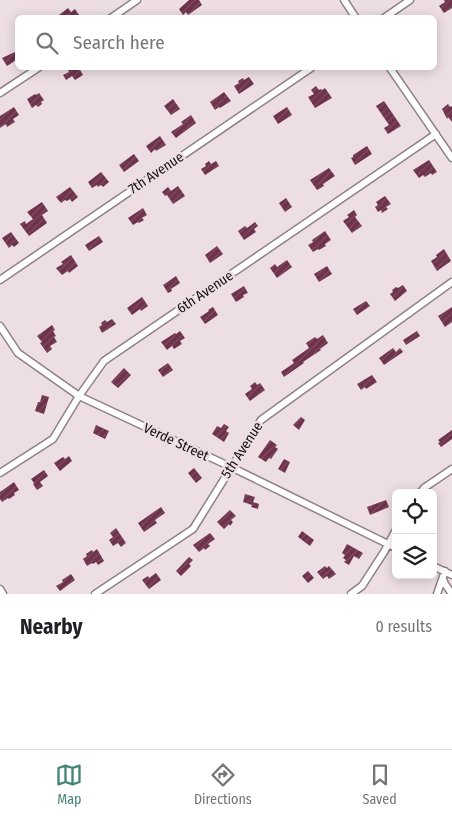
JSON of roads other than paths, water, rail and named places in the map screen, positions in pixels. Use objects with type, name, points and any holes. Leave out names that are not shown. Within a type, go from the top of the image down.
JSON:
[{"type":"street","points":[[115,15],[137,0]]},
{"type":"street","points":[[344,0],[354,15]]},
{"type":"street","points":[[388,15],[410,0]]},
{"type":"street","points":[[0,93],[35,70]]},
{"type":"street","name":"7th Avenue","points":[[0,280],[308,70]]},
{"type":"street","points":[[391,70],[452,158]]},
{"type":"street","name":"6th Avenue","points":[[0,473],[53,439],[79,396],[104,361],[436,134]]},
{"type":"street","name":"5th Avenue","points":[[95,594],[193,529],[261,420],[452,282]]},
{"type":"street","name":"Verde Street","points":[[0,326],[18,353],[79,396],[231,467],[392,546]]},
{"type":"street","points":[[423,489],[452,469]]},
{"type":"street","points":[[350,594],[362,586],[394,534]]},
{"type":"street","points":[[436,594],[443,579],[449,573],[437,568]]},
{"type":"street","points":[[443,579],[452,594]]},
{"type":"street","points":[[0,589],[4,594]]}]
